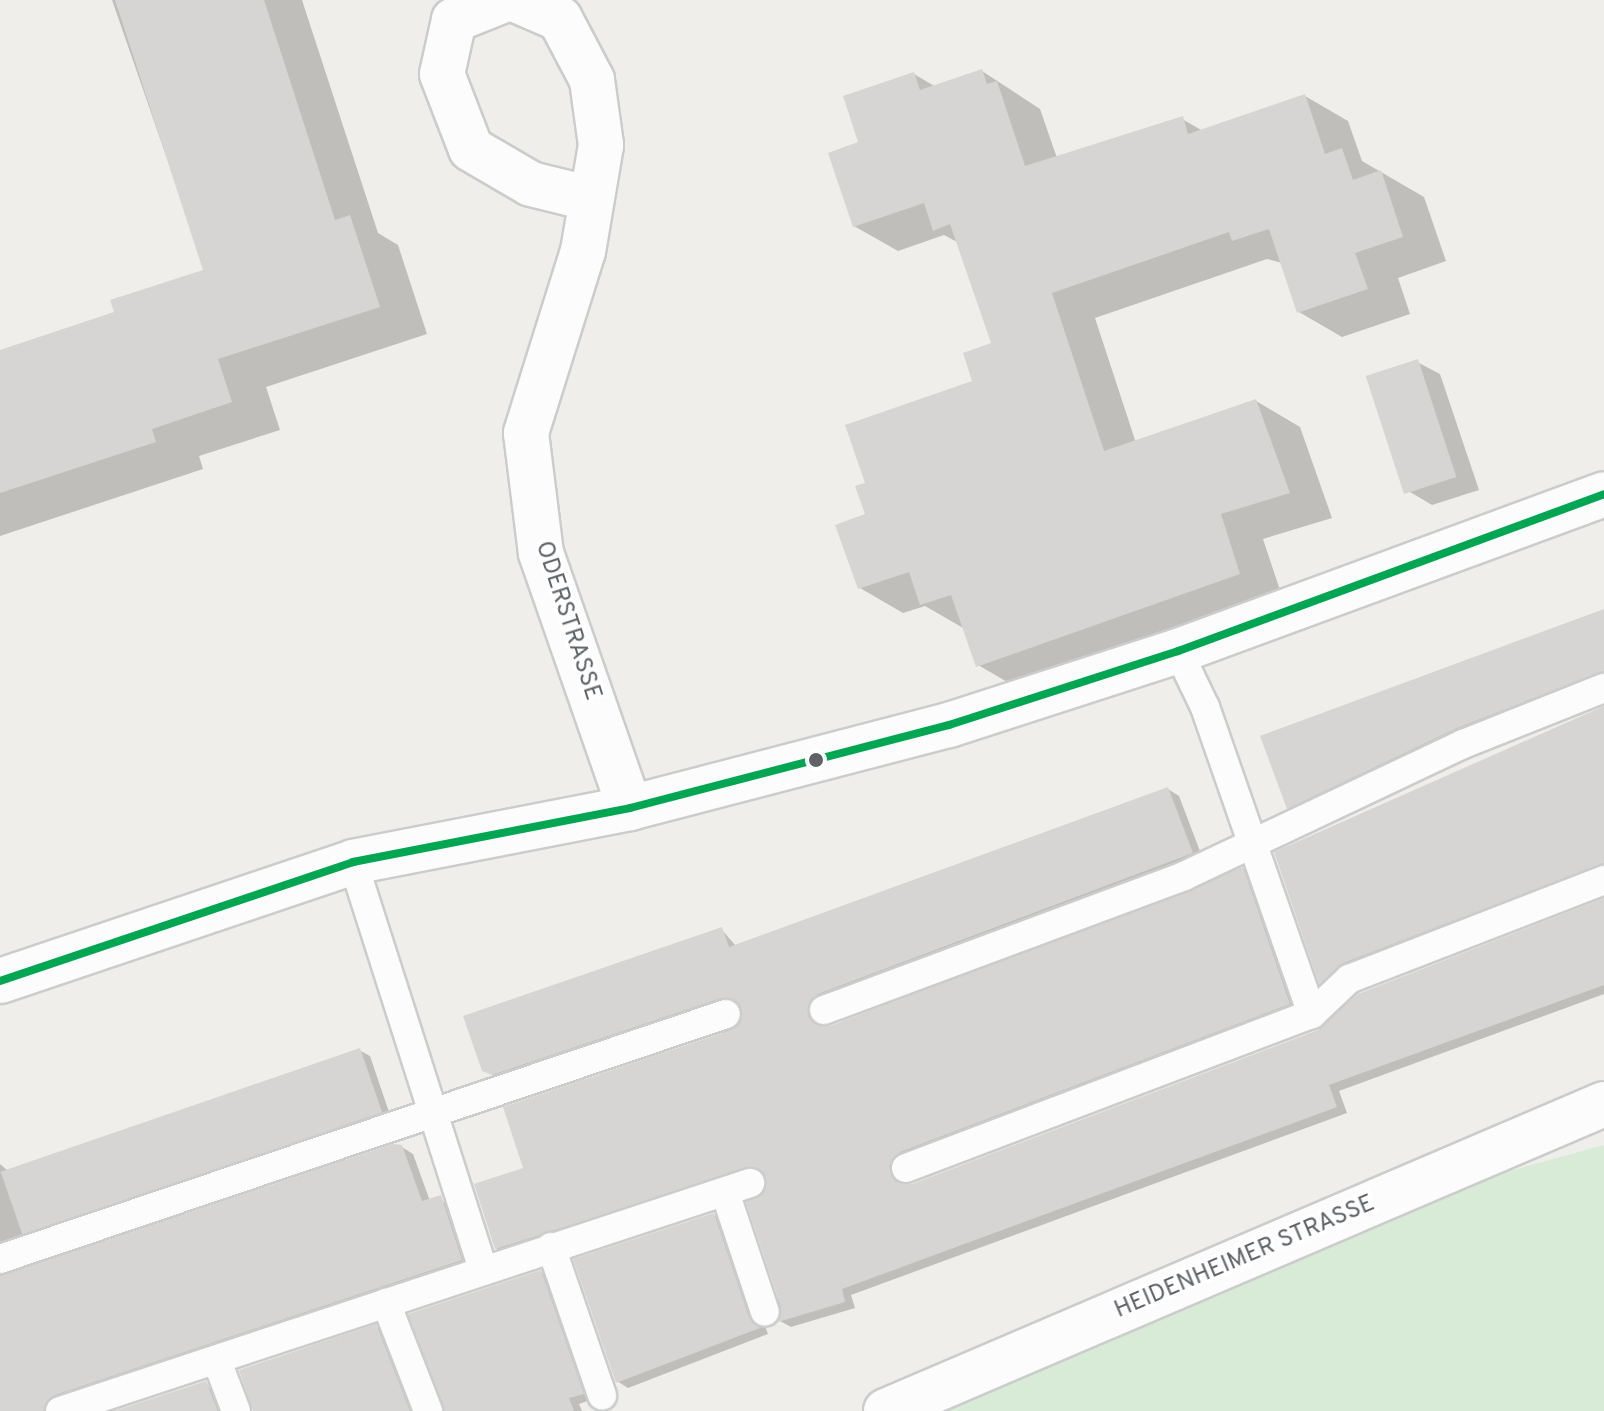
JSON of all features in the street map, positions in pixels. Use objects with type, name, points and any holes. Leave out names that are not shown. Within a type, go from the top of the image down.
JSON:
[{"type":"street","points":[[504,0],[454,20],[442,74],[471,149],[531,184],[588,198]]},
{"type":"street","name":"ODERSTRASSE","points":[[516,0],[560,19],[592,80],[601,145],[588,198],[583,251],[526,433],[541,553],[630,808]]},
{"type":"street","points":[[0,981],[353,862],[630,808],[949,725],[1178,651],[1604,494]]},
{"type":"street","name":"HEIDENHEIMER STRASSE","points":[[886,1411],[1604,1104]]},
{"type":"lane","points":[[1178,651],[1252,839],[1312,1014]]},
{"type":"lane","points":[[824,1010],[1184,876],[1252,839],[1604,688]]},
{"type":"lane","points":[[353,862],[483,1269]]},
{"type":"lane","points":[[906,1168],[1312,1014],[1349,979],[1604,880]]},
{"type":"lane","points":[[0,1259],[726,1014]]},
{"type":"lane","points":[[60,1411],[217,1361],[483,1269],[737,1188],[765,1312]]},
{"type":"lane","points":[[551,1247],[602,1395]]},
{"type":"lane","points":[[386,1303],[428,1411]]},
{"type":"lane","points":[[217,1361],[236,1411]]},
{"type":"green space","points":[[1604,1145],[1604,1411],[932,1411],[1477,1180]]},
{"type":"building","points":[[115,0],[264,0],[335,220],[350,215],[380,307],[218,359],[232,402],[152,429],[156,442],[0,493],[0,350],[114,312],[110,300],[203,270]]},
{"type":"building","points":[[982,69],[987,84],[997,81],[1025,166],[1183,116],[1188,134],[1305,94],[1325,154],[1342,148],[1353,180],[1381,170],[1403,237],[1355,253],[1368,289],[1297,313],[1269,229],[1232,241],[1229,232],[1052,293],[1104,451],[1256,399],[1290,493],[1221,514],[1240,574],[976,667],[951,595],[920,605],[909,572],[858,589],[835,525],[865,514],[855,486],[865,483],[845,425],[972,381],[963,353],[991,343],[950,224],[933,231],[924,203],[853,227],[828,153],[858,142],[843,96],[914,72],[920,90]]},
{"type":"building","points":[[1418,359],[1456,477],[1404,494],[1366,376]]},
{"type":"building","points":[[1604,609],[1604,671],[1457,728],[1287,809],[1260,736]]},
{"type":"building","points":[[1604,706],[1604,863],[1343,963],[1319,984],[1274,852]]},
{"type":"building","points":[[1168,787],[1193,853],[818,994],[808,1017],[830,1026],[1243,867],[1290,1004],[900,1152],[889,1166],[896,1182],[912,1184],[1318,1030],[1358,994],[1604,898],[1604,985],[1329,1085],[1337,1107],[842,1289],[845,1302],[778,1322],[781,1307],[746,1202],[766,1187],[754,1167],[495,1249],[474,1184],[523,1168],[503,1107],[731,1030],[742,1009],[721,998],[492,1075],[482,1071],[463,1016],[722,927],[729,947]]},
{"type":"building","points":[[360,1048],[382,1112],[23,1236],[1,1172]]},
{"type":"building","points":[[393,1144],[402,1145],[422,1201],[441,1195],[462,1260],[55,1395],[43,1411],[0,1411],[0,1276]]},
{"type":"building","points":[[714,1213],[749,1317],[760,1328],[616,1383],[573,1259]]},
{"type":"building","points":[[541,1270],[584,1394],[569,1398],[574,1411],[445,1411],[408,1314]]},
{"type":"building","points":[[376,1324],[410,1411],[253,1411],[239,1370]]},
{"type":"building","points":[[206,1381],[218,1411],[114,1411]]},
{"type":"transit line","points":[[0,981],[353,862],[630,808],[949,725],[1178,651],[1604,494]]}]
